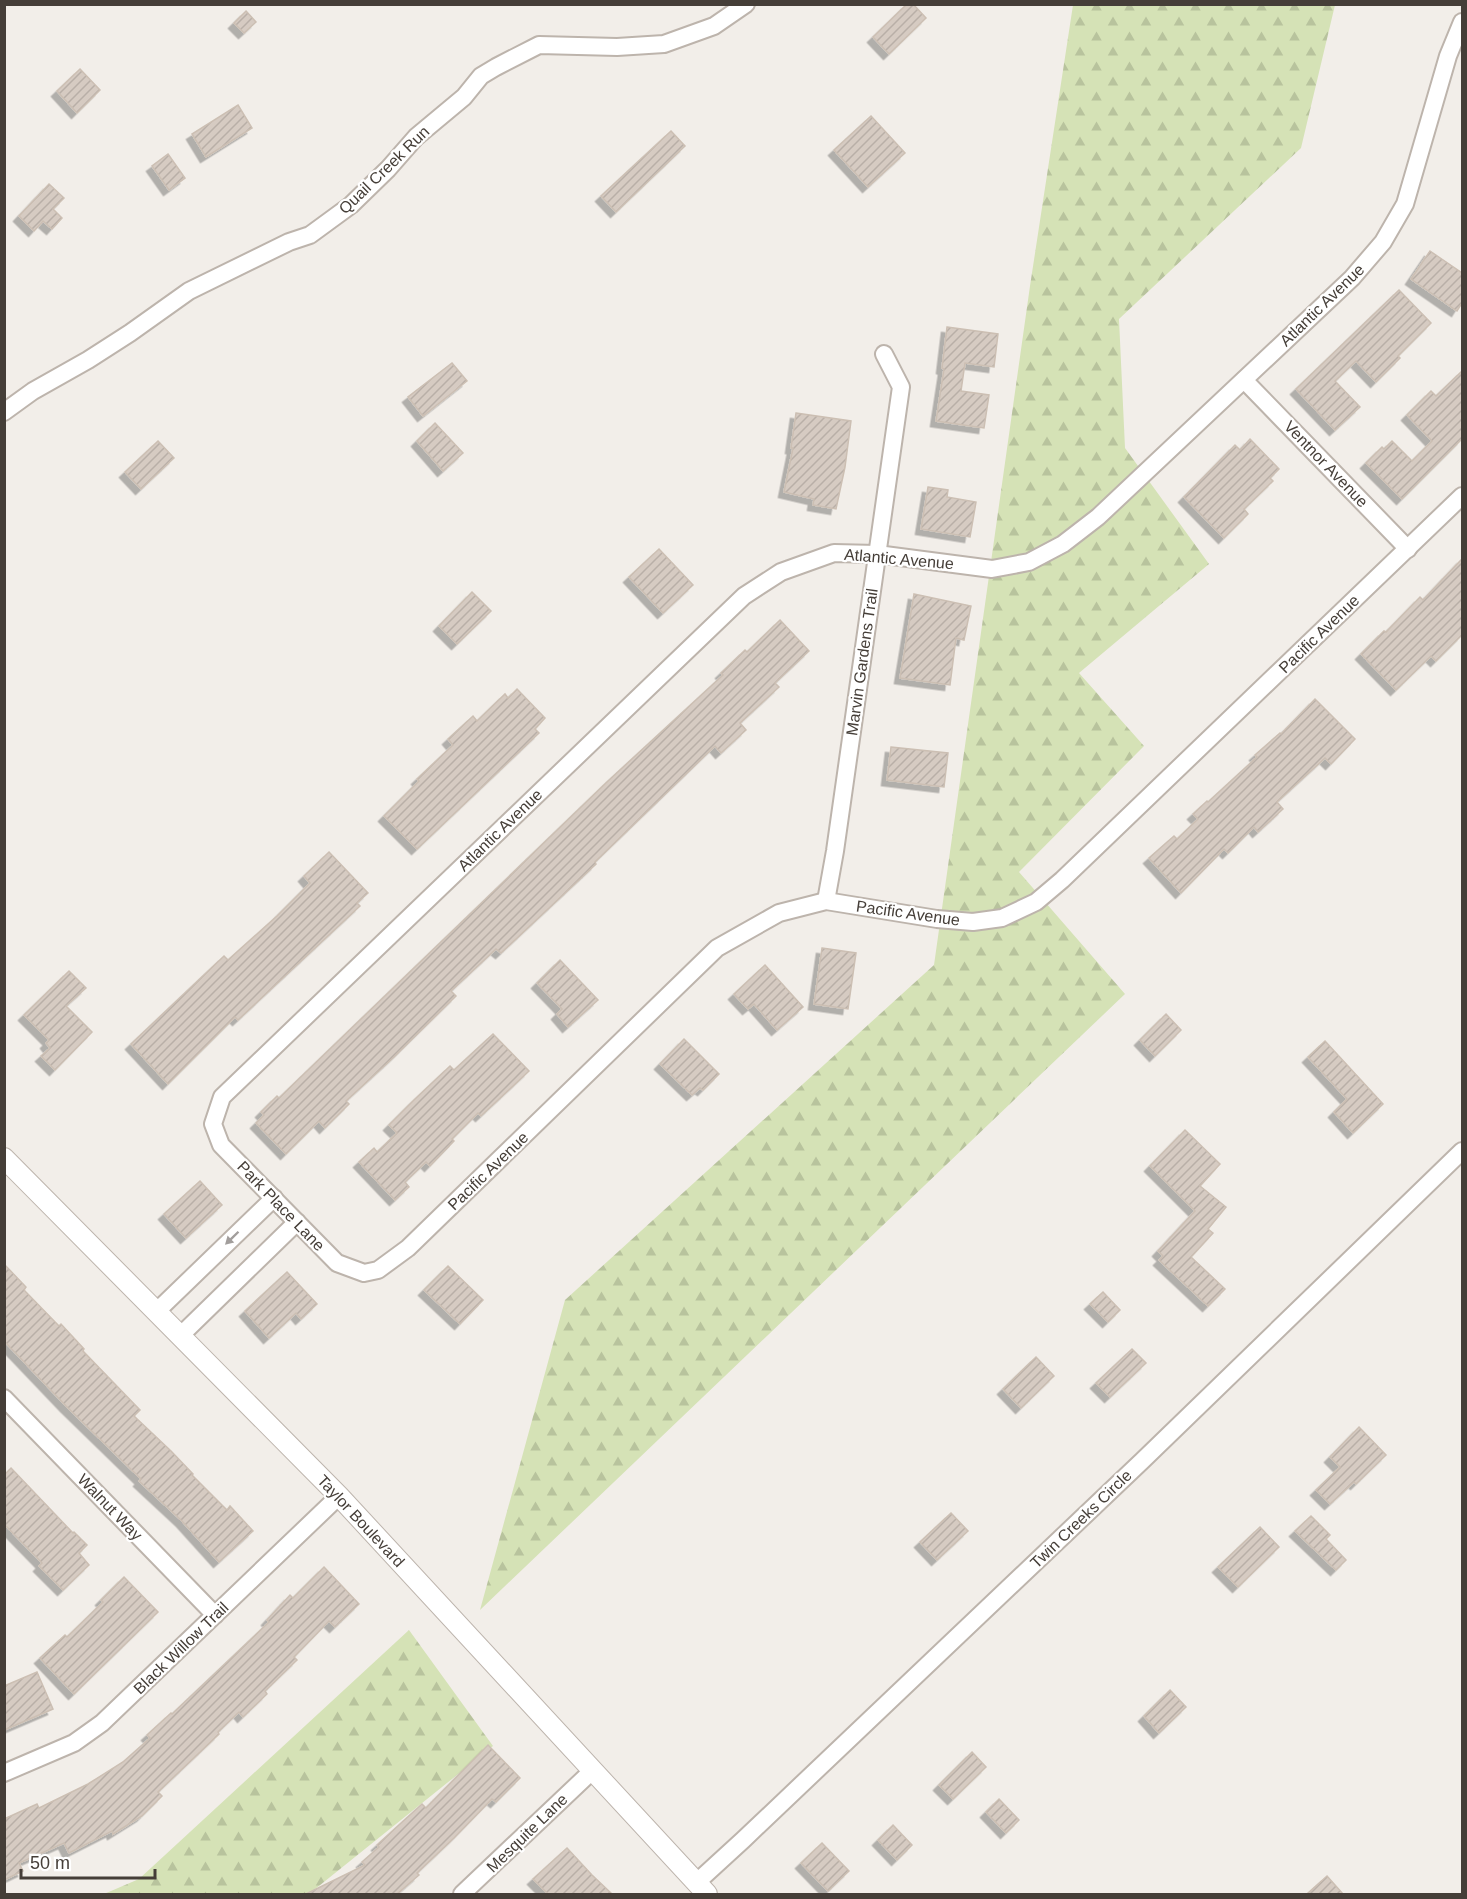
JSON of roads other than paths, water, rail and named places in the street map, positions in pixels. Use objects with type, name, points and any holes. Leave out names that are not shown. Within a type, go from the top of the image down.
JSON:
[{"type":"street","name":"Quail Creek Run","points":[[4,412],[33,391],[120,339],[189,291],[289,242],[310,235],[351,205],[388,169],[416,137],[464,97],[482,76],[496,67],[539,45],[664,44],[714,26],[746,4]]},
{"type":"street","name":"Atlantic Avenue","points":[[213,1124],[222,1097],[744,596],[780,572],[834,553],[877,554],[992,569],[1029,562],[1063,544],[1098,517],[1352,278],[1383,242],[1405,204],[1448,56],[1462,22]]},
{"type":"street","name":"Marvin Gardens Trail","points":[[826,901],[901,387],[884,354]]},
{"type":"street","name":"Ventnor Avenue","points":[[1244,380],[1408,549]]},
{"type":"street","name":"Pacific Avenue","points":[[364,1273],[378,1270],[408,1248],[717,948],[779,913],[826,901],[937,919],[973,922],[1002,918],[1036,902],[1062,880],[1462,496]]},
{"type":"street","name":"Park Place Lane","points":[[213,1124],[221,1145],[337,1263],[364,1273]]},
{"type":"street","name":"Twin Creeks Circle","points":[[701,1889],[743,1840],[1150,1454],[1462,1151]]},
{"type":"street","name":"Taylor Boulevard","points":[[4,1158],[339,1496],[701,1889]]},
{"type":"street","points":[[156,1312],[274,1198]]},
{"type":"street","points":[[180,1336],[297,1222]]},
{"type":"street","name":"Walnut Way","points":[[4,1398],[215,1615]]},
{"type":"street","name":"Black Willow Trail","points":[[4,1773],[74,1743],[102,1723],[339,1496]]},
{"type":"street","name":"Mesquite Lane","points":[[474,1891],[592,1771]]}]
